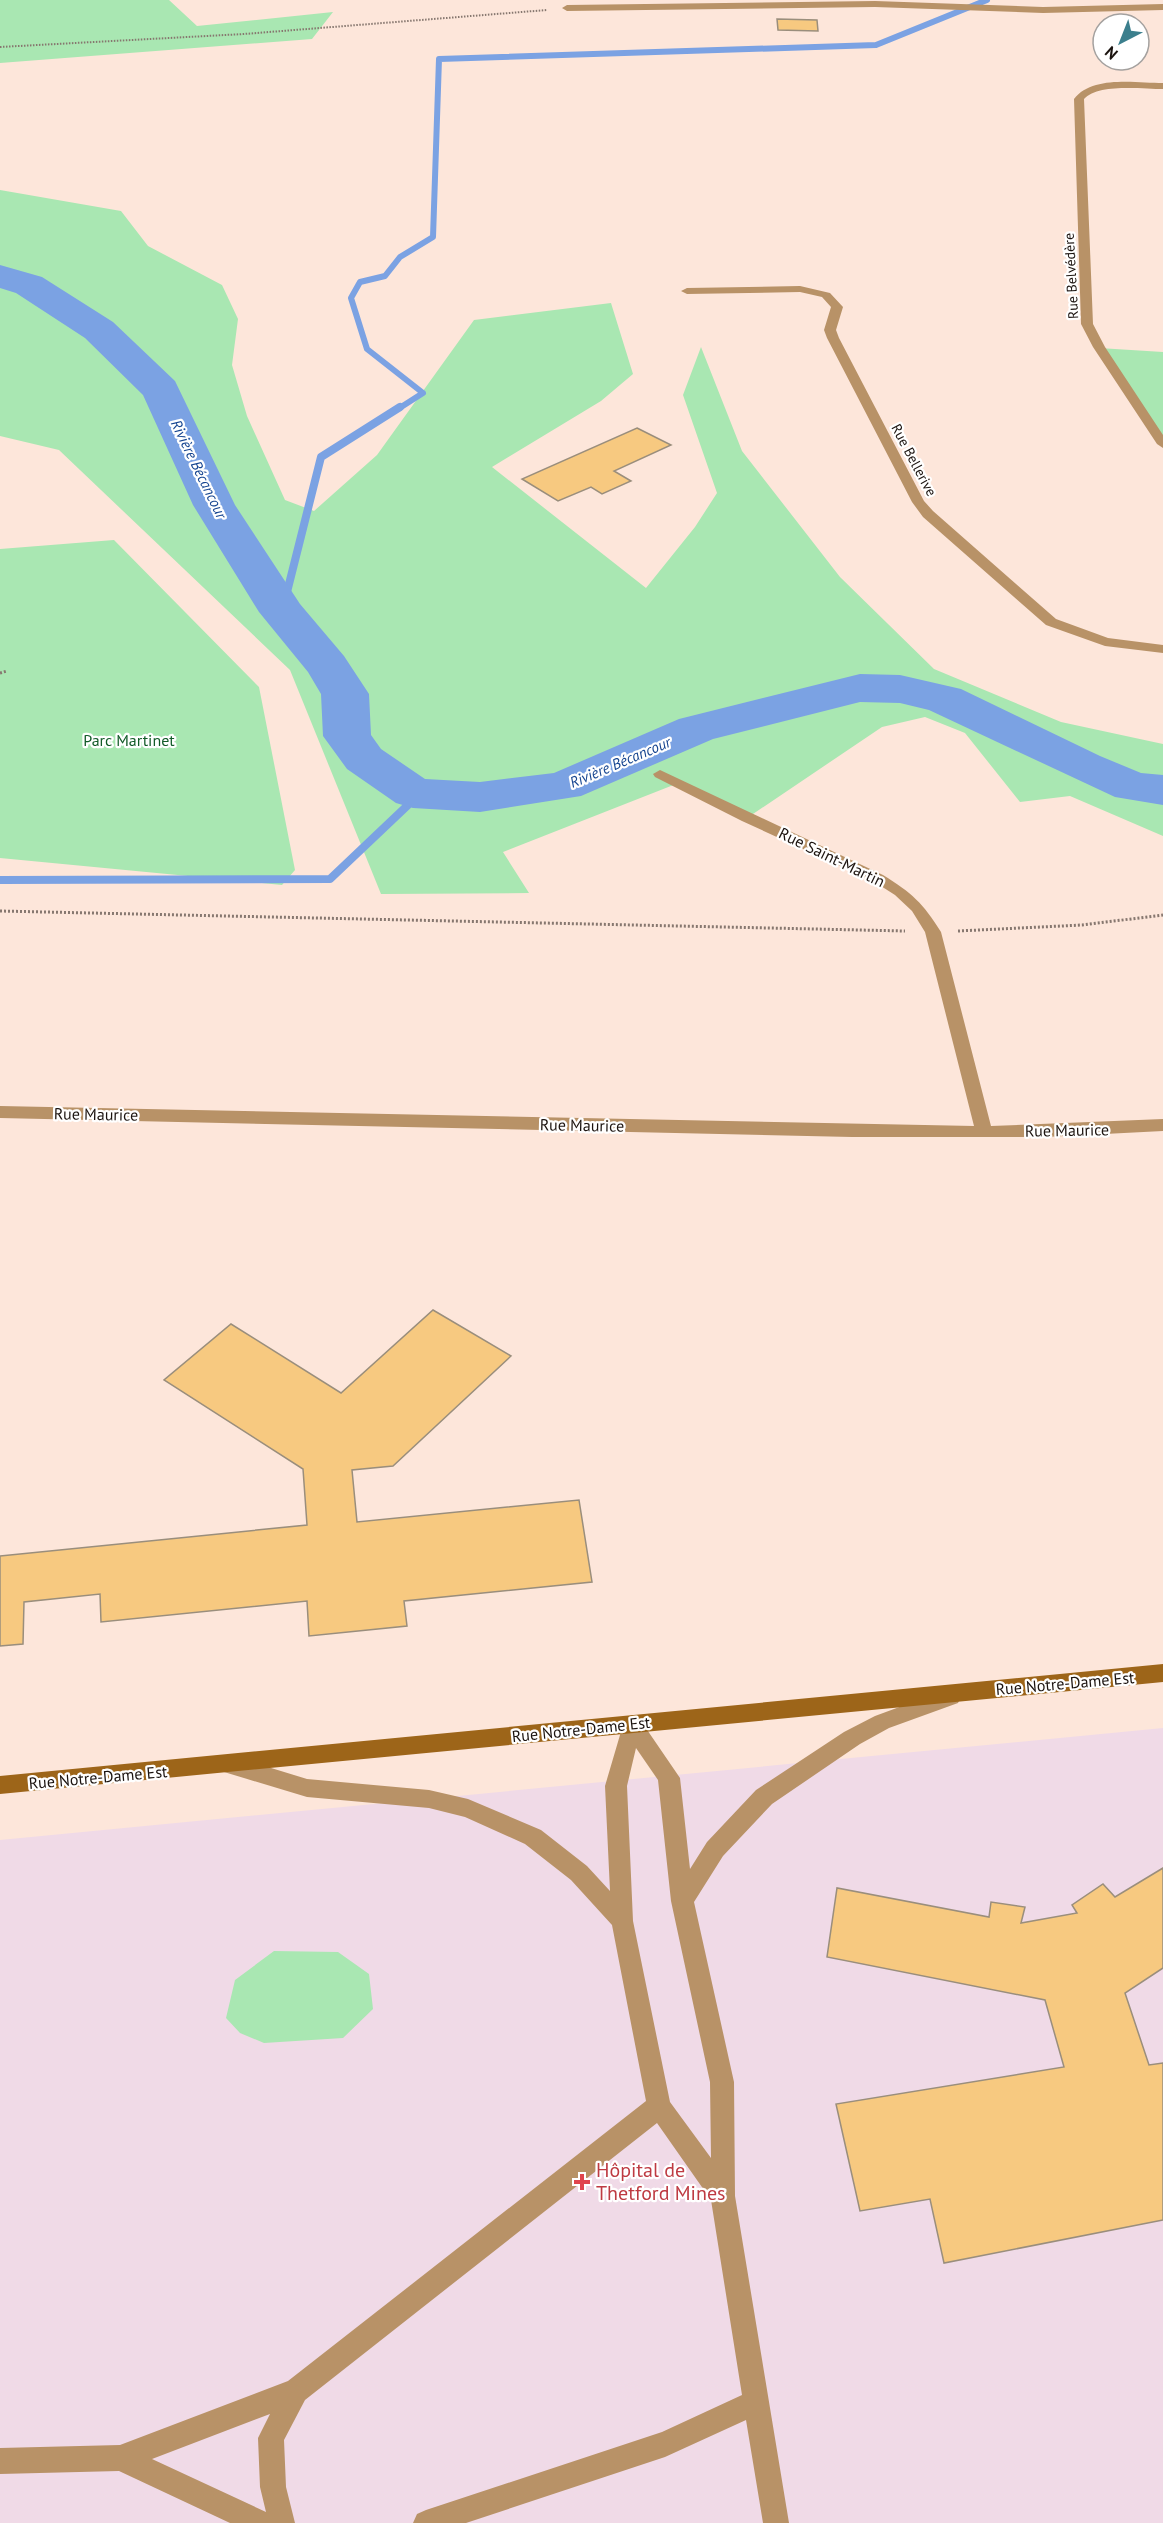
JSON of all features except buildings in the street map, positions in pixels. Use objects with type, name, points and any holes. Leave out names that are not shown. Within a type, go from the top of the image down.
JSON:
[{"type":"street","points":[[567,8],[596,3],[875,4],[1043,10],[1163,7]]},
{"type":"street","name":"Rue Belvédère","points":[[1163,86],[1088,90],[1081,94],[1079,99],[1087,324],[1099,348],[1163,444]]},
{"type":"street","name":"Rue Bellerive","points":[[687,291],[800,289],[826,295],[837,307],[830,330],[832,338],[918,502],[928,514],[1052,622],[1074,633],[1102,641],[1163,649]]},
{"type":"street","name":"Rue Saint-Martin","points":[[660,774],[747,818],[878,878],[900,892],[918,908],[933,932],[984,1132]]},
{"type":"street","name":"Rue Maurice","points":[[0,1112],[984,1132],[1163,1125]]},
{"type":"street","name":"Rue Notre-Dame Est","points":[[0,1785],[232,1765],[632,1724],[1163,1674]]},
{"type":"street","points":[[682,1901],[715,1849],[764,1797],[872,1727],[963,1692]]},
{"type":"street","points":[[632,1724],[669,1778],[682,1901],[722,2082],[723,2196],[776,2523]]},
{"type":"street","points":[[632,1724],[616,1786],[622,1920],[659,2106],[723,2196]]},
{"type":"street","points":[[232,1765],[307,1788],[429,1799],[468,1808],[533,1837],[579,1873],[622,1920]]},
{"type":"street","points":[[0,2461],[120,2458],[296,2391],[659,2106]]},
{"type":"street","points":[[282,2523],[273,2487],[271,2438],[296,2391]]},
{"type":"street","points":[[426,2523],[665,2444],[756,2402]]},
{"type":"street","points":[[120,2458],[260,2523]]},
{"type":"path","points":[[0,48],[244,34],[567,8]]},
{"type":"path","points":[[0,673],[8,671]]},
{"type":"path","points":[[0,911],[933,932],[1082,925],[1163,915]]},
{"type":"shaded area","name":"Hôpital de Thetford Mines","points":[[1163,1728],[1163,2523],[0,2523],[0,1840]]},
{"type":"green space","points":[[0,0],[169,0],[197,26],[333,12],[312,39],[0,63]]},
{"type":"green space","points":[[0,190],[121,211],[148,246],[222,285],[238,319],[232,365],[247,416],[285,500],[314,511],[377,455],[474,320],[611,303],[633,374],[601,401],[492,467],[646,588],[695,527],[717,493],[683,395],[701,347],[742,451],[840,577],[934,669],[1061,722],[1163,744],[1163,836],[1070,796],[1020,802],[965,733],[925,717],[882,727],[747,818],[676,784],[503,852],[529,893],[381,894],[290,670],[59,450],[0,436]]},
{"type":"green space","points":[[1099,348],[1163,352],[1163,444]]},
{"type":"green space","name":"Parc Martinet","points":[[114,540],[259,687],[295,870],[282,885],[0,858],[0,549]]},
{"type":"green space","points":[[274,1951],[338,1952],[369,1974],[373,2009],[343,2038],[264,2043],[240,2033],[226,2018],[235,1980]]},
{"type":"waterway","points":[[398,409],[423,393],[367,349],[351,298],[360,282],[385,276],[400,257],[433,237],[439,59],[876,45],[987,0]]},
{"type":"waterway","name":"Rivière Bécancour","points":[[0,276],[29,285],[99,330],[161,390],[214,505],[282,612],[328,666],[345,694],[347,736],[364,759],[413,793],[480,797],[564,786],[696,729],[860,688],[900,689],[944,699],[1132,787],[1163,790]]},
{"type":"waterway","points":[[282,612],[321,457],[400,407]]},
{"type":"waterway","points":[[0,880],[330,879],[408,805],[413,793]]},
{"type":"place","name":"Hôpital de Thetford Mines","points":[[582,2182]]}]
